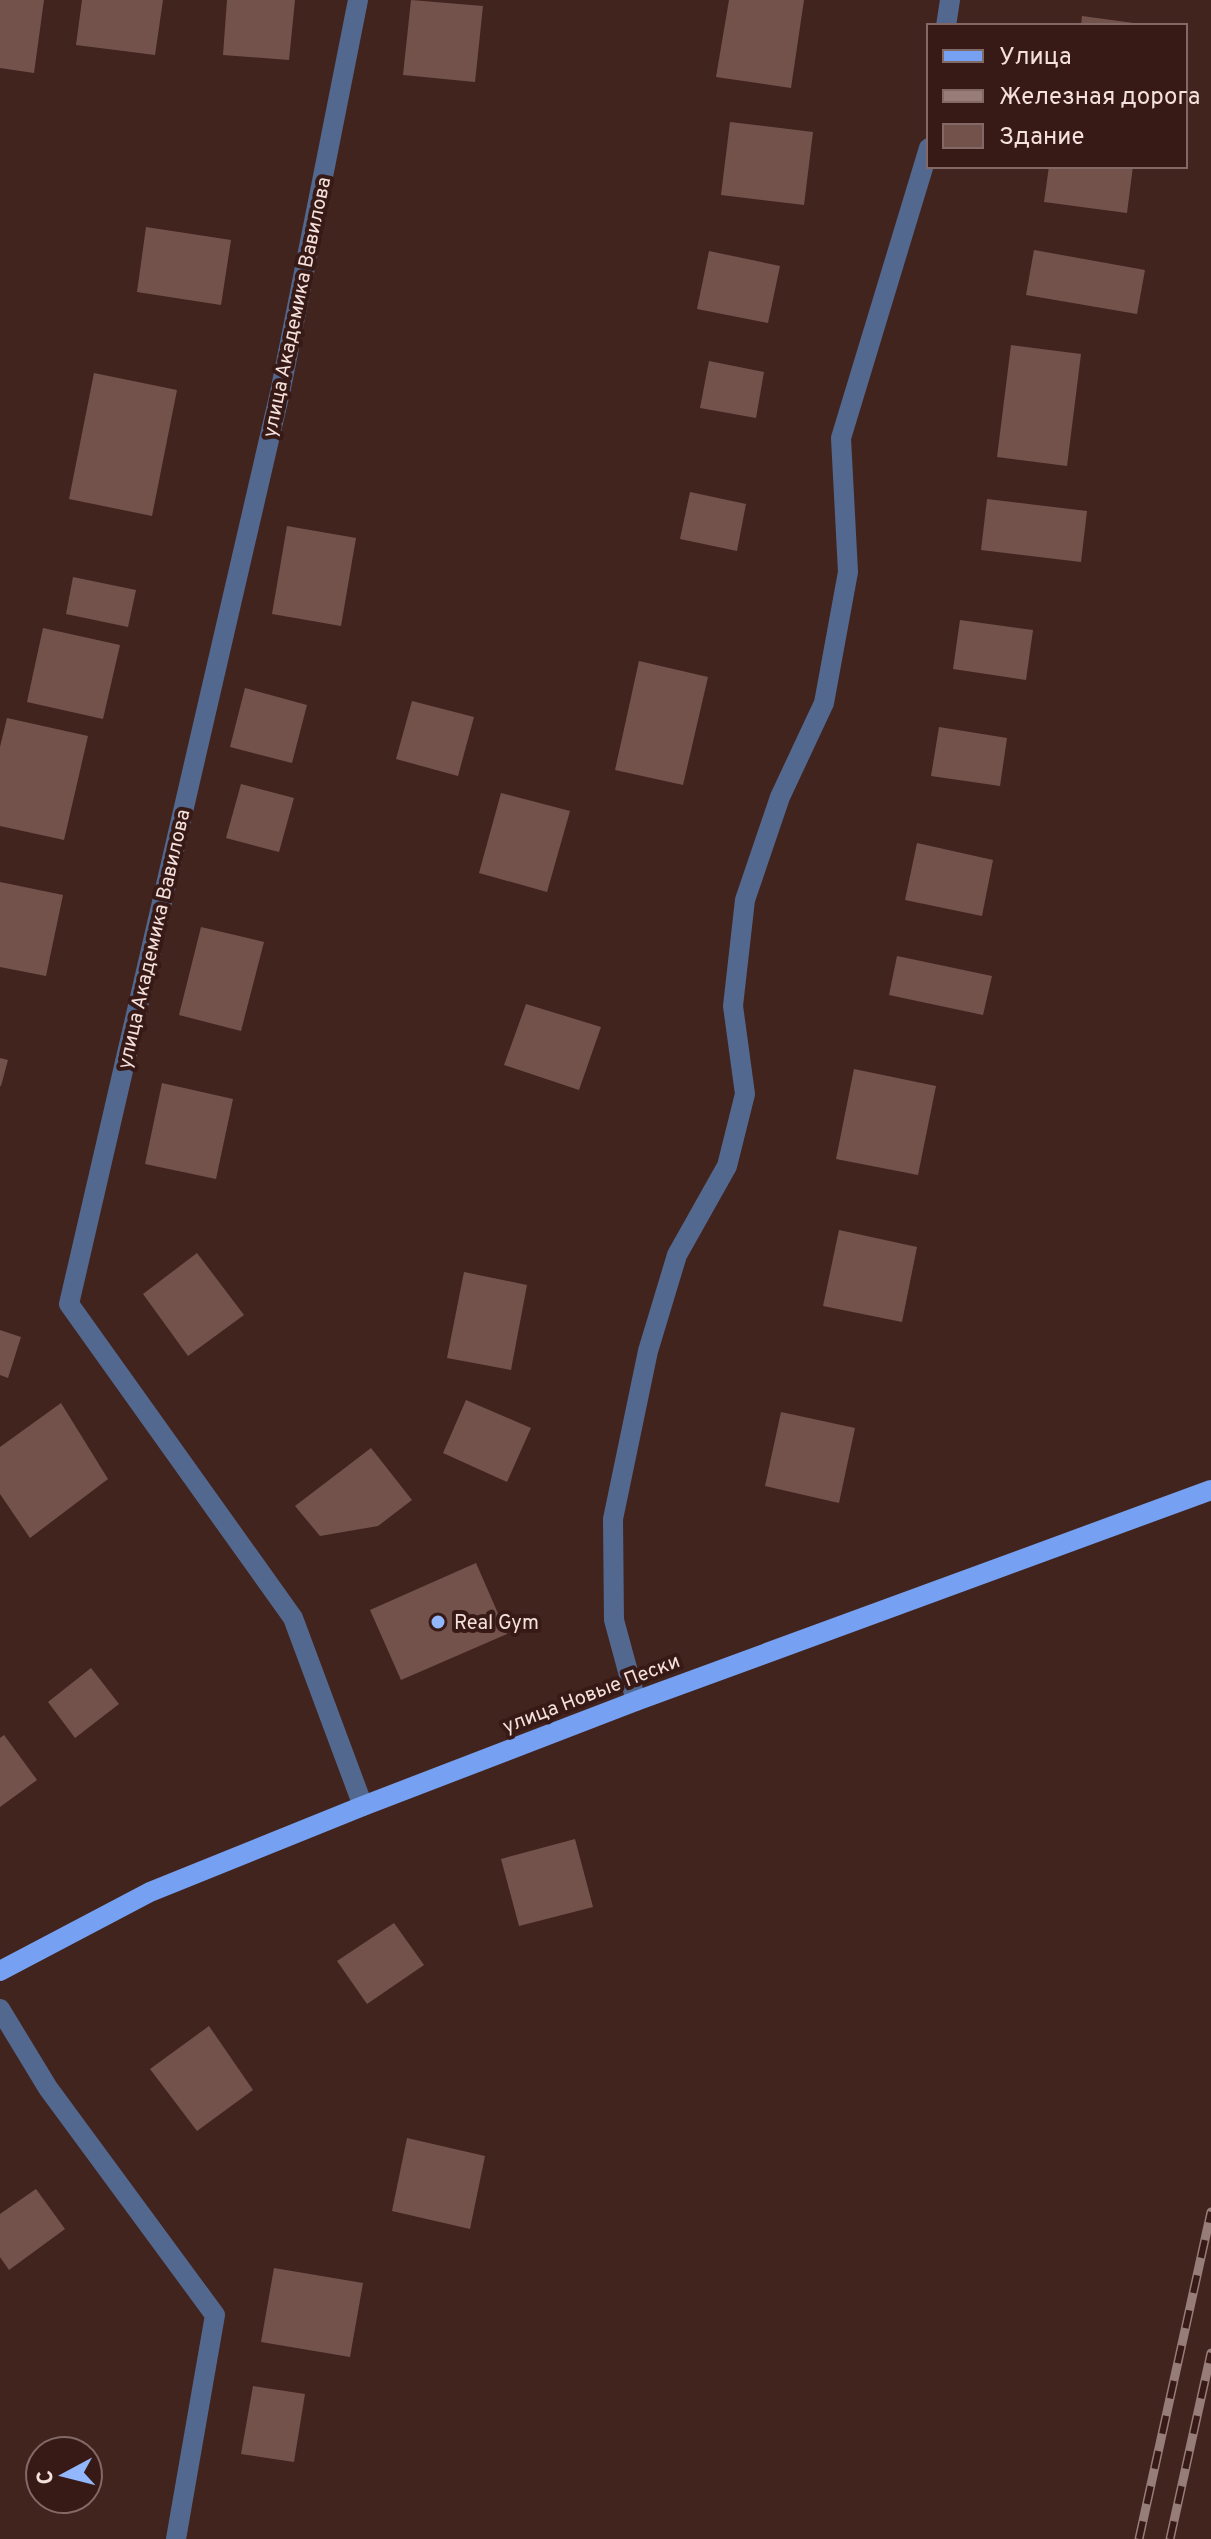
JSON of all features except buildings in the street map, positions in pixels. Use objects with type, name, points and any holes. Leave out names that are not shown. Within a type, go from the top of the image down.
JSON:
[{"type":"main road","name":"улица Новые Пески","points":[[0,1971],[150,1892],[363,1806],[636,1701],[1211,1490]]},
{"type":"street","name":"улица Академика Вавилова","points":[[358,0],[281,388],[69,1304],[293,1618],[363,1806]]},
{"type":"street","points":[[946,24],[950,0]]},
{"type":"street","points":[[636,1701],[614,1620],[613,1519],[648,1351],[677,1255],[727,1166],[745,1094],[733,1006],[745,900],[780,797],[824,703],[848,572],[841,438],[927,155]]},
{"type":"street","points":[[0,2009],[48,2088],[215,2315],[176,2539]]},
{"type":"railway","points":[[1139,2539],[1211,2212]]},
{"type":"railway","points":[[1170,2539],[1211,2353]]},
{"type":"place","name":"Real Gym","points":[[438,1622]]}]
